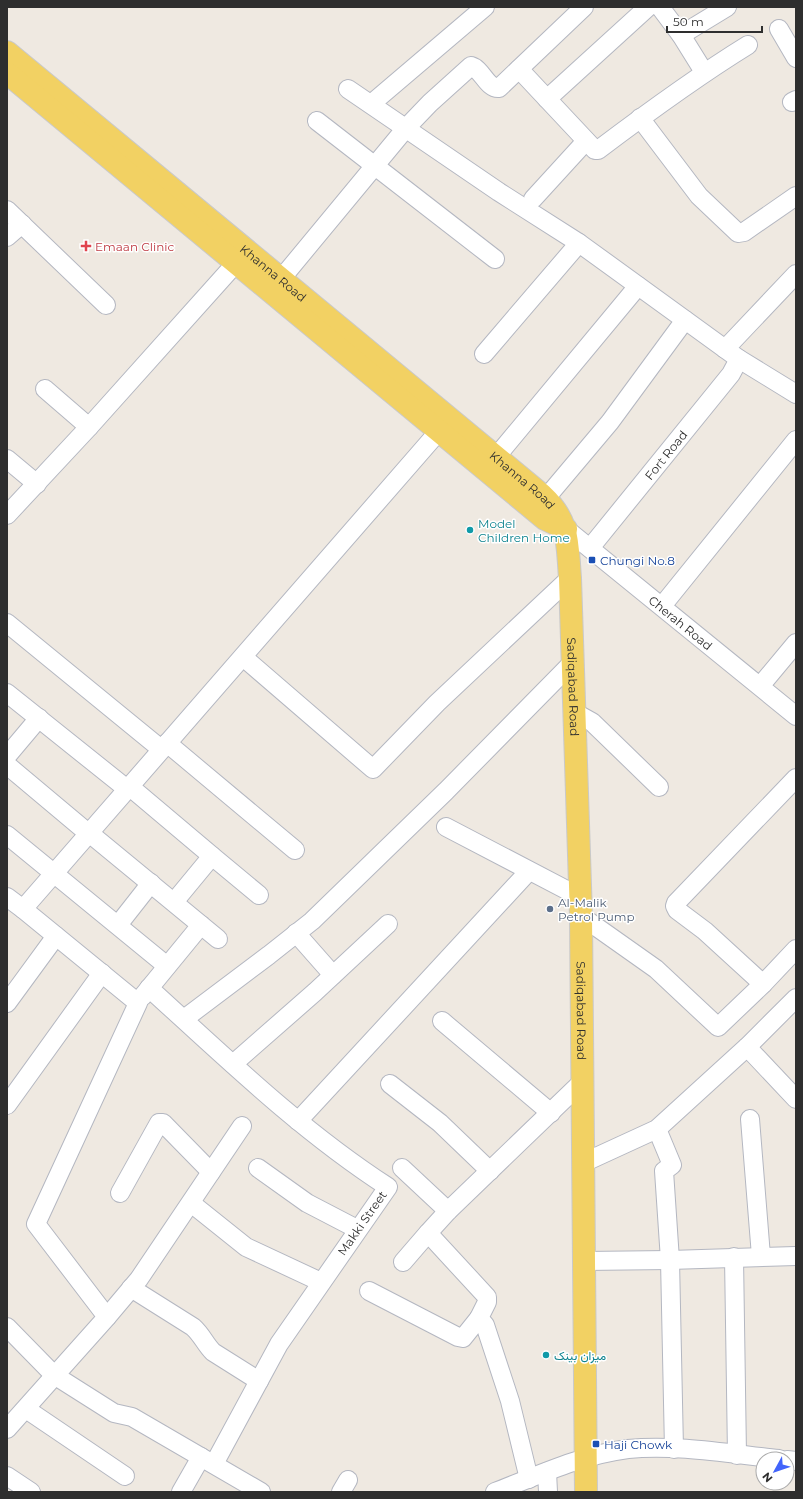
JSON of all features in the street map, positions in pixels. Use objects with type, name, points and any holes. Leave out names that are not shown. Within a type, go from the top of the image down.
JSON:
[{"type":"main road","name":"Khanna Road","points":[[7,52],[241,257],[280,279],[445,425],[545,519],[566,529]]},
{"type":"main road","name":"Khanna Road","points":[[7,73],[241,257],[445,425],[496,456],[554,506],[566,529]]},
{"type":"main road","name":"Sadiqabad Road","points":[[566,529],[570,578],[580,906],[586,1492]]},
{"type":"street","points":[[372,104],[485,7]]},
{"type":"street","points":[[280,279],[406,128],[430,103],[471,66],[476,68],[492,86],[496,88],[519,69],[584,7]]},
{"type":"street","points":[[547,99],[648,7]]},
{"type":"street","points":[[660,7],[681,35],[704,72]]},
{"type":"street","points":[[681,35],[728,7]]},
{"type":"street","points":[[779,29],[796,58]]},
{"type":"street","points":[[519,69],[594,150],[598,150],[704,72],[748,45]]},
{"type":"street","points":[[348,89],[499,192],[579,243],[732,354],[796,394]]},
{"type":"street","points":[[640,118],[699,196],[738,232],[744,232],[796,196]]},
{"type":"street","points":[[317,121],[495,259]]},
{"type":"street","points":[[533,199],[586,141]]},
{"type":"street","points":[[7,210],[106,305]]},
{"type":"street","points":[[7,237],[22,224]]},
{"type":"street","points":[[484,354],[579,243]]},
{"type":"street","points":[[7,514],[37,484],[89,427],[241,257]]},
{"type":"street","name":"Fort Road","points":[[590,548],[731,374],[732,354],[796,274]]},
{"type":"street","points":[[496,456],[638,286]]},
{"type":"street","points":[[546,498],[610,422],[685,320]]},
{"type":"street","points":[[45,390],[89,427]]},
{"type":"street","points":[[23,909],[88,832],[445,425]]},
{"type":"street","points":[[662,606],[796,440]]},
{"type":"street","points":[[7,459],[37,484]]},
{"type":"street","name":"Cherah Road","points":[[566,529],[761,685],[796,716]]},
{"type":"street","points":[[243,657],[373,769],[437,703],[570,578]]},
{"type":"street","points":[[7,623],[295,850]]},
{"type":"street","points":[[761,685],[796,643]]},
{"type":"street","points":[[184,1019],[296,933],[348,887],[572,663]]},
{"type":"street","points":[[7,693],[128,787],[259,895]]},
{"type":"street","points":[[574,712],[592,722],[659,786]]},
{"type":"street","points":[[7,756],[39,718]]},
{"type":"street","points":[[7,765],[218,939]]},
{"type":"street","points":[[762,984],[706,931],[676,910],[675,906],[796,778]]},
{"type":"street","points":[[446,827],[529,871],[580,906],[656,969],[718,1027],[796,949]]},
{"type":"street","points":[[7,834],[167,966]]},
{"type":"street","points":[[174,902],[212,856]]},
{"type":"street","points":[[298,1121],[529,871]]},
{"type":"street","points":[[118,925],[151,884]]},
{"type":"street","points":[[7,896],[138,1003]]},
{"type":"street","points":[[233,1064],[334,975],[388,924]]},
{"type":"street","points":[[107,1317],[36,1224],[138,1003],[202,925]]},
{"type":"street","points":[[296,933],[334,975]]},
{"type":"street","points":[[7,1003],[13,982],[56,936]]},
{"type":"street","points":[[7,1105],[102,973]]},
{"type":"street","name":"Makki Street","points":[[149,988],[298,1121],[331,1148],[388,1187],[357,1229],[279,1344],[260,1380],[208,1461],[181,1492]]},
{"type":"street","points":[[583,1163],[657,1129],[793,1006]]},
{"type":"street","points":[[442,1021],[551,1114]]},
{"type":"street","points":[[747,1047],[796,1099]]},
{"type":"street","points":[[404,1262],[448,1211],[551,1114],[582,1082]]},
{"type":"street","points":[[390,1084],[440,1123],[490,1171]]},
{"type":"street","points":[[750,1119],[762,1256]]},
{"type":"street","points":[[120,1193],[159,1123],[163,1123],[171,1130],[211,1172]]},
{"type":"street","points":[[7,1429],[131,1288],[191,1203],[242,1126]]},
{"type":"street","points":[[657,1129],[672,1165],[664,1171],[670,1260],[674,1449]]},
{"type":"street","points":[[258,1168],[307,1203],[357,1229]]},
{"type":"street","points":[[402,1168],[448,1211]]},
{"type":"street","points":[[191,1203],[246,1247],[321,1282]]},
{"type":"street","points":[[369,1291],[458,1337],[463,1338],[467,1335],[479,1318],[487,1302],[487,1297],[428,1233]]},
{"type":"street","points":[[584,1261],[796,1256]]},
{"type":"street","points":[[734,1257],[737,1455]]},
{"type":"street","points":[[131,1288],[193,1327],[202,1335],[208,1347],[213,1352],[260,1380]]},
{"type":"street","points":[[479,1318],[485,1325],[510,1401],[529,1479]]},
{"type":"street","points":[[7,1328],[54,1375],[114,1413],[132,1417],[261,1492]]},
{"type":"street","points":[[26,1409],[125,1476]]},
{"type":"street","points":[[495,1492],[585,1458],[629,1449],[674,1449],[755,1457]]},
{"type":"street","points":[[547,1472],[548,1492]]},
{"type":"street","points":[[7,1476],[31,1492]]},
{"type":"place","name":"Emaan Clinic","points":[[86,246]]},
{"type":"place","name":"Model Children Home","points":[[470,530]]},
{"type":"place","name":"Chungi No.8","points":[[592,560]]},
{"type":"place","name":"Al-Malik Petrol Pump","points":[[550,909]]},
{"type":"place","name":"میزان بینک","points":[[546,1355]]},
{"type":"place","name":"Haji Chowk","points":[[596,1444]]}]
